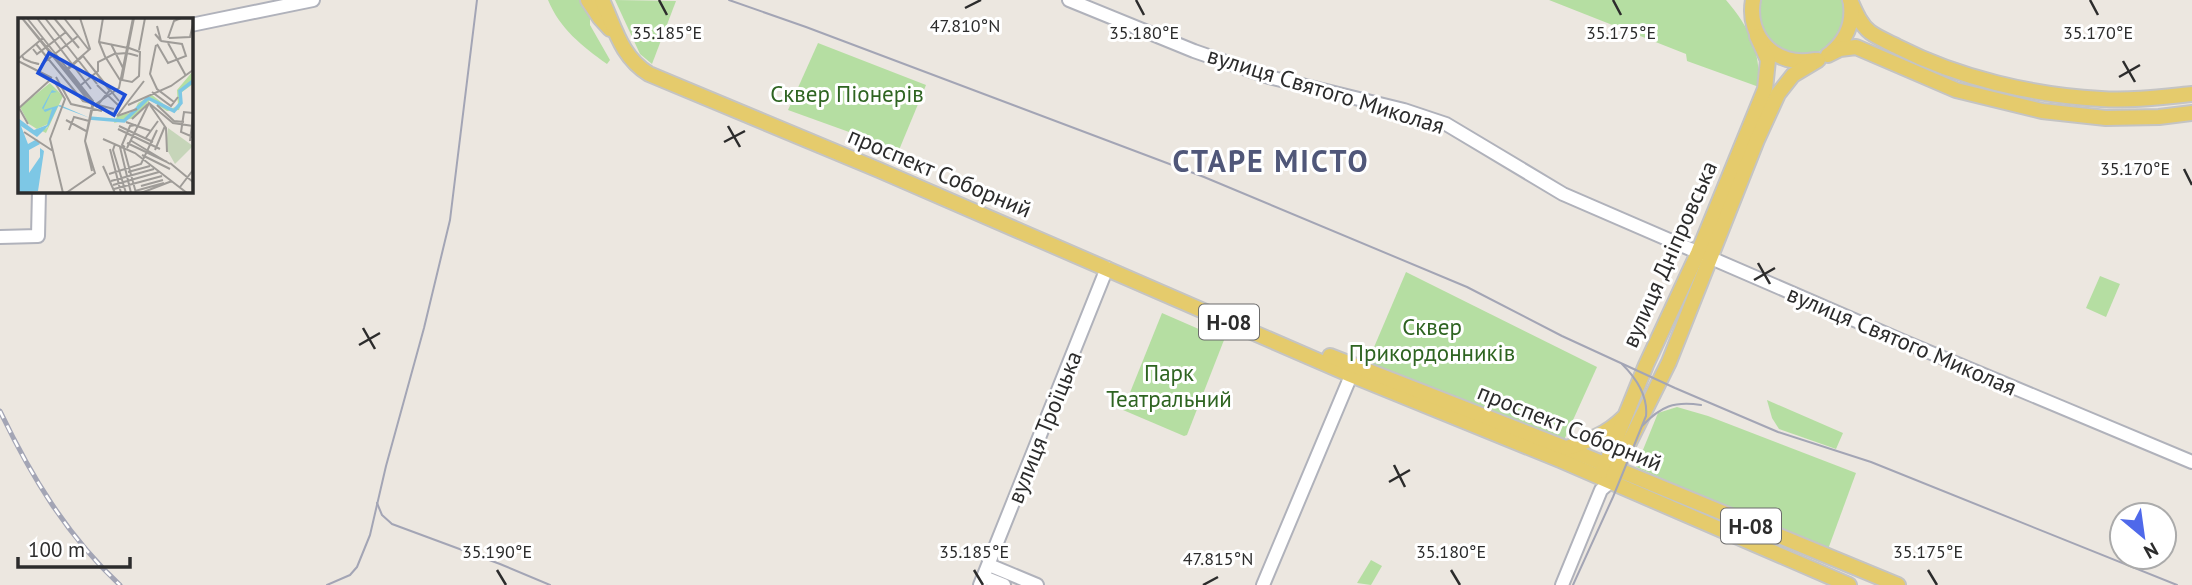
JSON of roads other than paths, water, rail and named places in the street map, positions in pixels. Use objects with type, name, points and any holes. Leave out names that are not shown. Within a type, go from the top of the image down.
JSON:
[{"type":"main road","name":"проспект Соборний","points":[[588,0],[637,66],[649,74],[1606,477],[1849,585]]},
{"type":"main road","name":"проспект Соборний","points":[[602,0],[616,35]]},
{"type":"main road","points":[[1738,0],[1755,31],[1772,53],[1783,59],[1805,62],[1840,49],[1856,47],[1956,90],[2042,111],[2106,118],[2192,113]]},
{"type":"main road","points":[[1753,0],[1755,31]]},
{"type":"main road","points":[[1823,57],[1845,37],[1850,25],[1850,0]]},
{"type":"main road","points":[[1850,0],[1860,20],[1871,32],[1916,55],[1993,81],[2047,94],[2103,99],[2192,94]]},
{"type":"main road","name":"вулиця Дніпровська","points":[[1606,477],[1665,369],[1691,311],[1704,256],[1765,89],[1768,60],[1755,31]]},
{"type":"main road","name":"вулиця Дніпровська","points":[[1606,477],[1646,365],[1704,256],[1778,94],[1793,75],[1823,57]]},
{"type":"main road","points":[[1956,90],[1968,88],[1971,82],[1966,73]]},
{"type":"main road","points":[[1986,99],[1981,91],[1983,85],[1993,81]]},
{"type":"main road","name":"проспект Соборний","points":[[1353,370],[1567,448],[1606,477],[1898,585]]},
{"type":"main road","points":[[1567,448],[1584,443],[1613,428],[1626,415]]},
{"type":"street","points":[[192,25],[313,0]]},
{"type":"street","name":"вулиця Святого Миколая","points":[[1069,0],[1194,51],[1269,77],[1404,110],[1446,124],[1548,187],[1704,256],[2192,462]]},
{"type":"street","points":[[0,237],[38,236],[39,192]]},
{"type":"street","name":"вулиця Троїцька","points":[[984,576],[1107,268]]},
{"type":"street","points":[[1263,585],[1353,370]]},
{"type":"street","name":"вулиця Дніпровська","points":[[1562,585],[1606,477]]},
{"type":"street","points":[[984,576],[1004,585]]},
{"type":"street","points":[[984,576],[1037,585]]},
{"type":"tram line","points":[[327,585],[350,575],[357,567],[370,535],[424,328],[450,220],[477,0]]},
{"type":"tram line","points":[[729,0],[1204,177],[1467,287],[1562,336],[1778,432],[1871,462],[2177,585]]},
{"type":"tram line","points":[[1573,585],[1646,416],[1640,387],[1622,364]]},
{"type":"tram line","points":[[1642,426],[1668,406],[1701,405]]},
{"type":"tram line","points":[[377,503],[382,515],[392,524],[550,585]]},
{"type":"railway","points":[[0,411],[24,459],[67,526],[120,585]]},
{"type":"district","name":"СТАРЕ МІСТО","points":[[1271,160]]},
{"type":"park label","name":"Сквер Піонерів","points":[[847,93]]},
{"type":"park label","name":"Сквер Прикордонників","points":[[1432,339]]},
{"type":"park label","name":"Парк Театральний","points":[[1169,385]]}]
